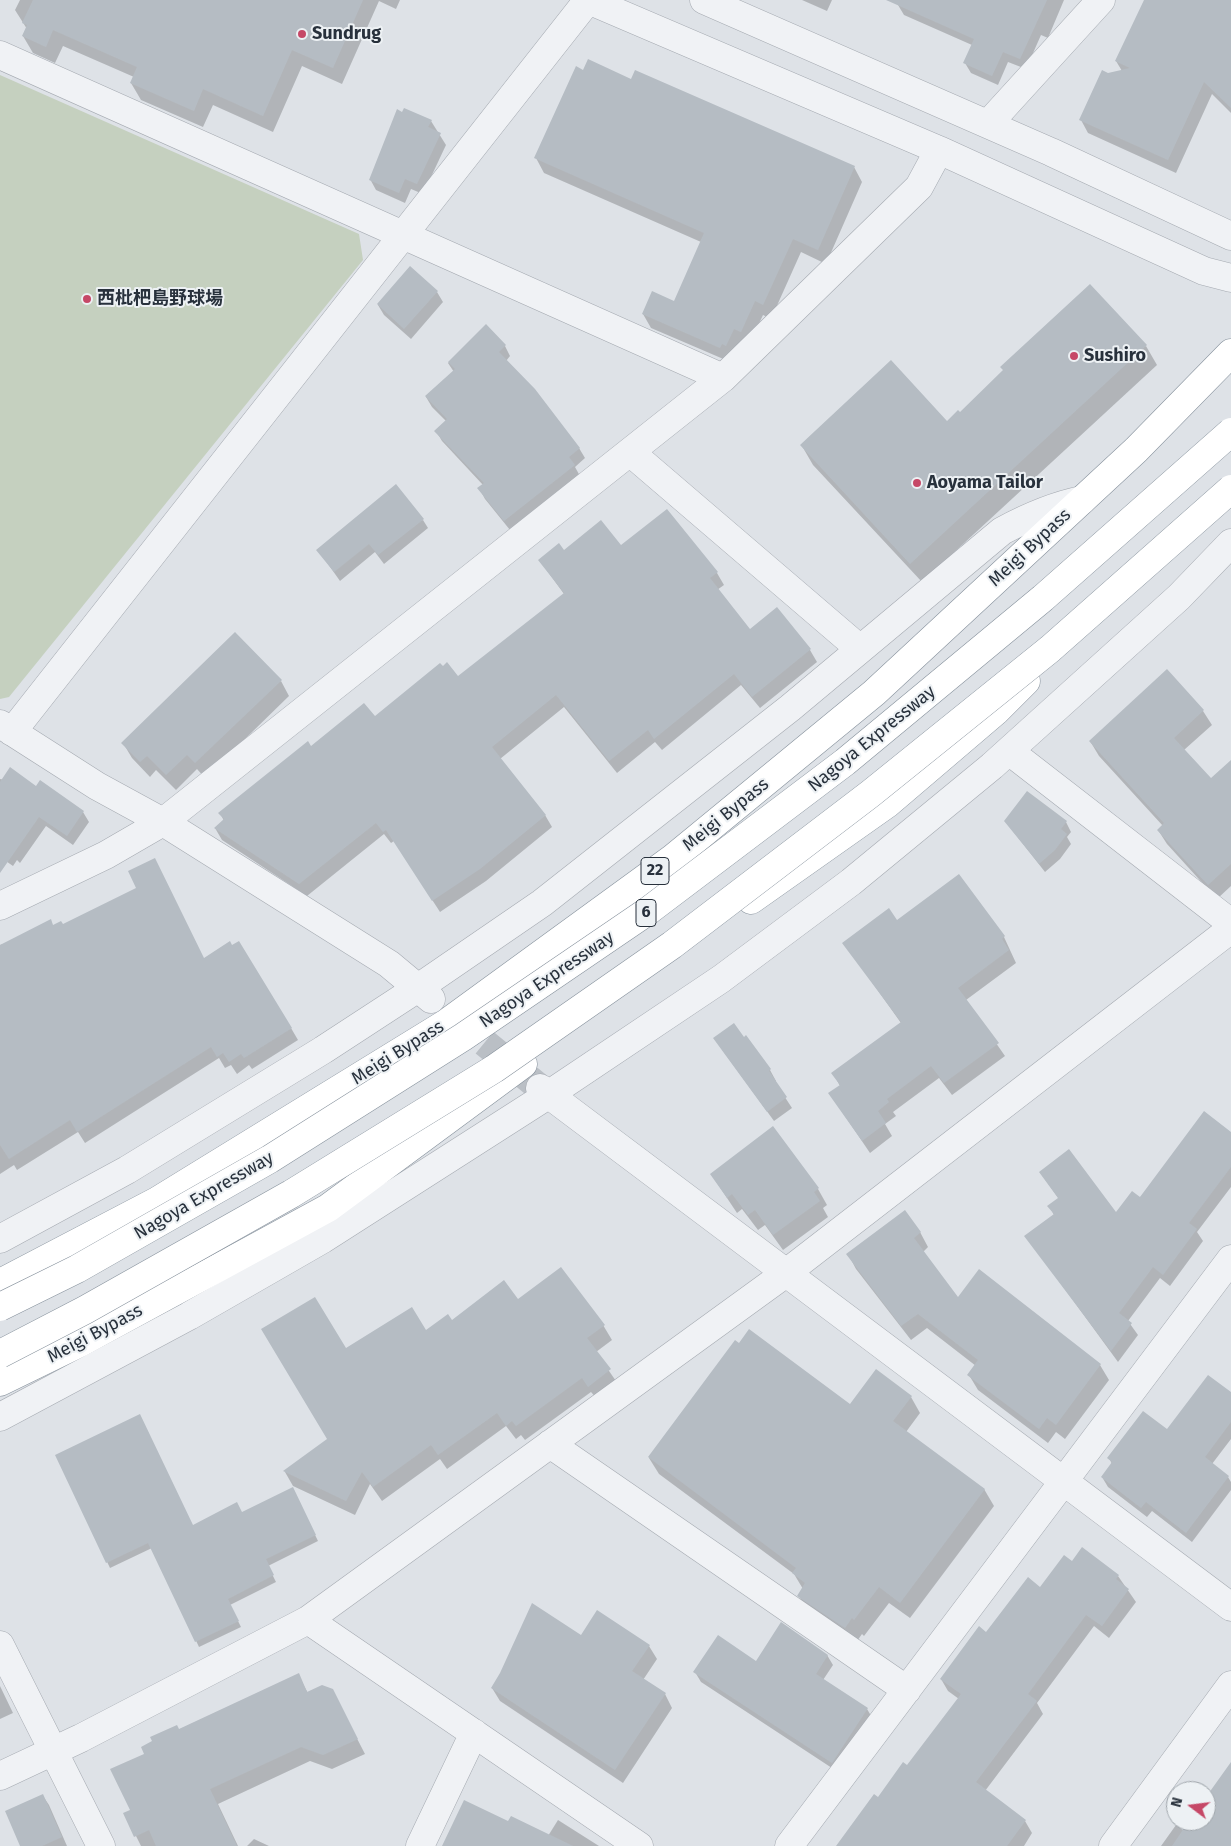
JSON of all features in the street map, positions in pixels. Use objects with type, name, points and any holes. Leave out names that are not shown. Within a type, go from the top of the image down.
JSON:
[{"type":"highway","name":"Meigi Bypass","points":[[0,1283],[157,1201],[445,1024],[673,858],[817,742],[874,692],[1136,450],[1231,353]]},
{"type":"highway","name":"Nagoya Expressway","points":[[0,1307],[77,1269],[270,1158],[463,1037],[648,911],[852,756],[1043,598],[1231,432]]},
{"type":"highway","name":"Meigi Bypass","points":[[0,1382],[80,1343],[328,1208],[510,1073],[887,804],[996,711],[1231,481]]},
{"type":"highway","name":"6","points":[[0,1354],[85,1310],[291,1194],[494,1069],[672,945],[870,794],[1050,649],[1231,489]]},
{"type":"street","points":[[425,994],[389,964],[163,822],[96,786],[6,728],[403,235],[588,0],[939,150],[1204,271],[1231,278]]},
{"type":"street","points":[[704,0],[988,124],[1231,236]]},
{"type":"street","points":[[988,124],[1101,0]]},
{"type":"street","points":[[0,55],[723,378]]},
{"type":"street","points":[[0,906],[106,855],[163,822],[723,378],[918,187],[939,150]]},
{"type":"street","points":[[630,452],[860,649]]},
{"type":"street","points":[[0,1239],[127,1170],[323,1050],[425,994],[622,842],[790,708],[1002,531],[1060,504],[1082,500]]},
{"type":"street","points":[[0,1417],[189,1316],[323,1239],[544,1092],[722,979],[851,882],[1009,751],[1179,597],[1231,543]]},
{"type":"street","points":[[1009,751],[1231,923]]},
{"type":"street","points":[[0,1776],[53,1751],[308,1620],[786,1273],[1231,929]]},
{"type":"street","points":[[544,1092],[1231,1608]]},
{"type":"street","points":[[789,1846],[1231,1259]]},
{"type":"street","points":[[550,1444],[907,1690]]},
{"type":"street","points":[[308,1620],[639,1846]]},
{"type":"street","points":[[0,1645],[101,1846]]},
{"type":"street","points":[[1113,1846],[1231,1685]]},
{"type":"street","points":[[420,1846],[474,1734]]},
{"type":"green space","points":[[0,75],[359,234],[363,260],[9,697],[0,699]]},
{"type":"building","points":[[33,0],[363,0],[333,68],[292,50],[263,116],[203,89],[194,111],[130,83],[137,67],[53,30],[46,47],[22,36],[27,25],[22,23]]},
{"type":"building","points":[[886,0],[1047,0],[1020,59],[1003,52],[992,76],[963,63],[974,39]]},
{"type":"building","points":[[1144,0],[1231,0],[1231,108],[1204,82],[1168,160],[1079,120],[1102,70],[1108,73],[1130,68],[1115,61]]},
{"type":"building","points":[[588,59],[631,79],[635,70],[855,166],[818,250],[793,239],[763,305],[755,301],[741,332],[734,329],[726,346],[722,344],[720,348],[642,314],[652,291],[674,301],[704,233],[534,158],[576,66],[583,70]]},
{"type":"building","points":[[404,108],[432,120],[428,127],[441,133],[417,184],[405,179],[399,193],[369,180],[397,109],[402,112]]},
{"type":"building","points":[[410,266],[438,291],[404,329],[377,304]]},
{"type":"building","points":[[1090,284],[1147,345],[910,564],[800,445],[891,360],[947,421],[958,410],[960,412],[1003,370],[1000,367]]},
{"type":"building","points":[[486,324],[506,345],[499,352],[535,389],[580,448],[569,457],[575,465],[504,521],[477,488],[484,483],[434,431],[447,419],[425,396],[455,369],[448,362]]},
{"type":"building","points":[[396,484],[424,519],[378,555],[369,544],[334,572],[316,550]]},
{"type":"building","points":[[667,509],[718,572],[710,578],[750,629],[777,607],[811,649],[752,697],[734,674],[654,739],[648,730],[609,761],[556,695],[492,747],[546,815],[480,869],[432,901],[386,830],[383,832],[376,823],[299,884],[214,828],[224,819],[218,813],[308,741],[311,746],[364,703],[375,716],[440,663],[443,666],[447,662],[458,676],[564,593],[538,560],[559,543],[564,550],[601,520],[621,545]]},
{"type":"building","points":[[235,632],[282,680],[195,763],[187,755],[166,775],[147,756],[140,762],[121,743]]},
{"type":"building","points":[[1167,669],[1204,710],[1174,738],[1211,778],[1231,760],[1231,864],[1208,885],[1157,830],[1164,823],[1089,741]]},
{"type":"building","points":[[10,767],[36,786],[40,780],[84,811],[67,836],[39,817],[0,873],[0,782]]},
{"type":"building","points":[[1027,791],[1067,821],[1061,829],[1067,834],[1055,850],[1039,864],[1004,821]]},
{"type":"building","points":[[155,858],[204,958],[230,941],[232,945],[239,941],[292,1028],[244,1058],[241,1054],[229,1062],[223,1053],[217,1057],[211,1047],[77,1132],[70,1120],[9,1159],[0,1145],[0,945],[51,919],[53,925],[61,921],[63,924],[136,888],[128,871]]},
{"type":"building","points":[[959,874],[1005,936],[1002,939],[1009,950],[958,988],[999,1043],[944,1083],[931,1066],[887,1099],[889,1102],[878,1111],[886,1123],[862,1141],[828,1093],[840,1085],[831,1073],[901,1022],[842,943],[889,908],[897,920]]},
{"type":"building","points":[[734,1023],[744,1037],[746,1035],[771,1069],[769,1071],[787,1097],[767,1112],[713,1038]]},
{"type":"building","points":[[1204,1111],[1231,1132],[1231,1167],[1189,1223],[1197,1229],[1163,1275],[1153,1267],[1119,1313],[1132,1323],[1111,1351],[1024,1236],[1054,1214],[1047,1206],[1058,1198],[1039,1172],[1069,1149],[1116,1212],[1132,1191],[1140,1197]]},
{"type":"building","points":[[773,1126],[819,1188],[814,1192],[820,1201],[773,1235],[755,1210],[748,1215],[732,1194],[727,1198],[710,1174]]},
{"type":"building","points":[[905,1210],[921,1232],[914,1238],[958,1297],[979,1269],[1101,1364],[1056,1425],[1047,1418],[1039,1429],[967,1375],[978,1360],[918,1314],[901,1326],[846,1254]]},
{"type":"building","points":[[561,1267],[605,1325],[587,1338],[611,1369],[588,1387],[582,1378],[516,1426],[512,1421],[506,1426],[497,1413],[438,1455],[431,1445],[373,1487],[362,1472],[346,1501],[283,1471],[327,1439],[261,1329],[315,1297],[346,1348],[412,1307],[426,1330],[448,1314],[452,1320],[504,1280],[518,1299]]},
{"type":"building","points":[[749,1329],[850,1404],[876,1369],[912,1396],[893,1421],[985,1489],[900,1603],[879,1587],[854,1620],[852,1618],[845,1628],[797,1596],[805,1583],[792,1573],[796,1568],[648,1457],[735,1340],[739,1343]]},
{"type":"building","points":[[1208,1375],[1231,1392],[1231,1422],[1205,1457],[1229,1476],[1186,1533],[1146,1502],[1141,1508],[1101,1477],[1112,1462],[1107,1458],[1143,1411],[1167,1429]]},
{"type":"building","points":[[140,1414],[193,1525],[237,1502],[242,1512],[293,1487],[316,1535],[266,1559],[274,1575],[228,1599],[239,1621],[195,1642],[148,1543],[106,1563],[55,1455]]},
{"type":"building","points":[[1082,1547],[1119,1575],[1116,1579],[1129,1589],[1102,1626],[1086,1615],[1028,1694],[1037,1701],[976,1782],[1026,1820],[1007,1846],[836,1846],[874,1794],[878,1797],[903,1762],[907,1765],[961,1694],[940,1679],[979,1626],[986,1632],[1028,1577],[1040,1587],[1064,1555],[1072,1561]]},
{"type":"building","points":[[532,1603],[581,1635],[597,1610],[650,1645],[632,1671],[666,1693],[615,1770],[491,1688],[500,1673]]},
{"type":"building","points":[[781,1622],[828,1655],[816,1674],[868,1708],[832,1763],[693,1672],[718,1635],[756,1661]]},
{"type":"building","points":[[299,1673],[307,1692],[322,1685],[333,1689],[358,1739],[323,1755],[301,1747],[210,1789],[237,1846],[156,1846],[149,1830],[134,1837],[123,1813],[130,1810],[110,1769],[144,1754],[141,1747],[152,1741],[150,1737],[177,1725],[179,1729]]},
{"type":"building","points":[[1231,1762],[1231,1846],[1172,1846],[1182,1831],[1216,1831],[1216,1783]]},
{"type":"building","points":[[43,1794],[62,1837],[42,1846],[20,1846],[5,1811]]},
{"type":"building","points":[[464,1800],[508,1821],[511,1816],[573,1846],[442,1846]]},
{"type":"tunnel","points":[[452,1016],[540,1088]]},
{"type":"place","name":"Sundrug","points":[[302,34]]},
{"type":"place","name":"西枇杷島野球場","points":[[87,299]]},
{"type":"place","name":"Sushiro","points":[[1074,356]]},
{"type":"place","name":"Aoyama Tailor","points":[[917,483]]}]
